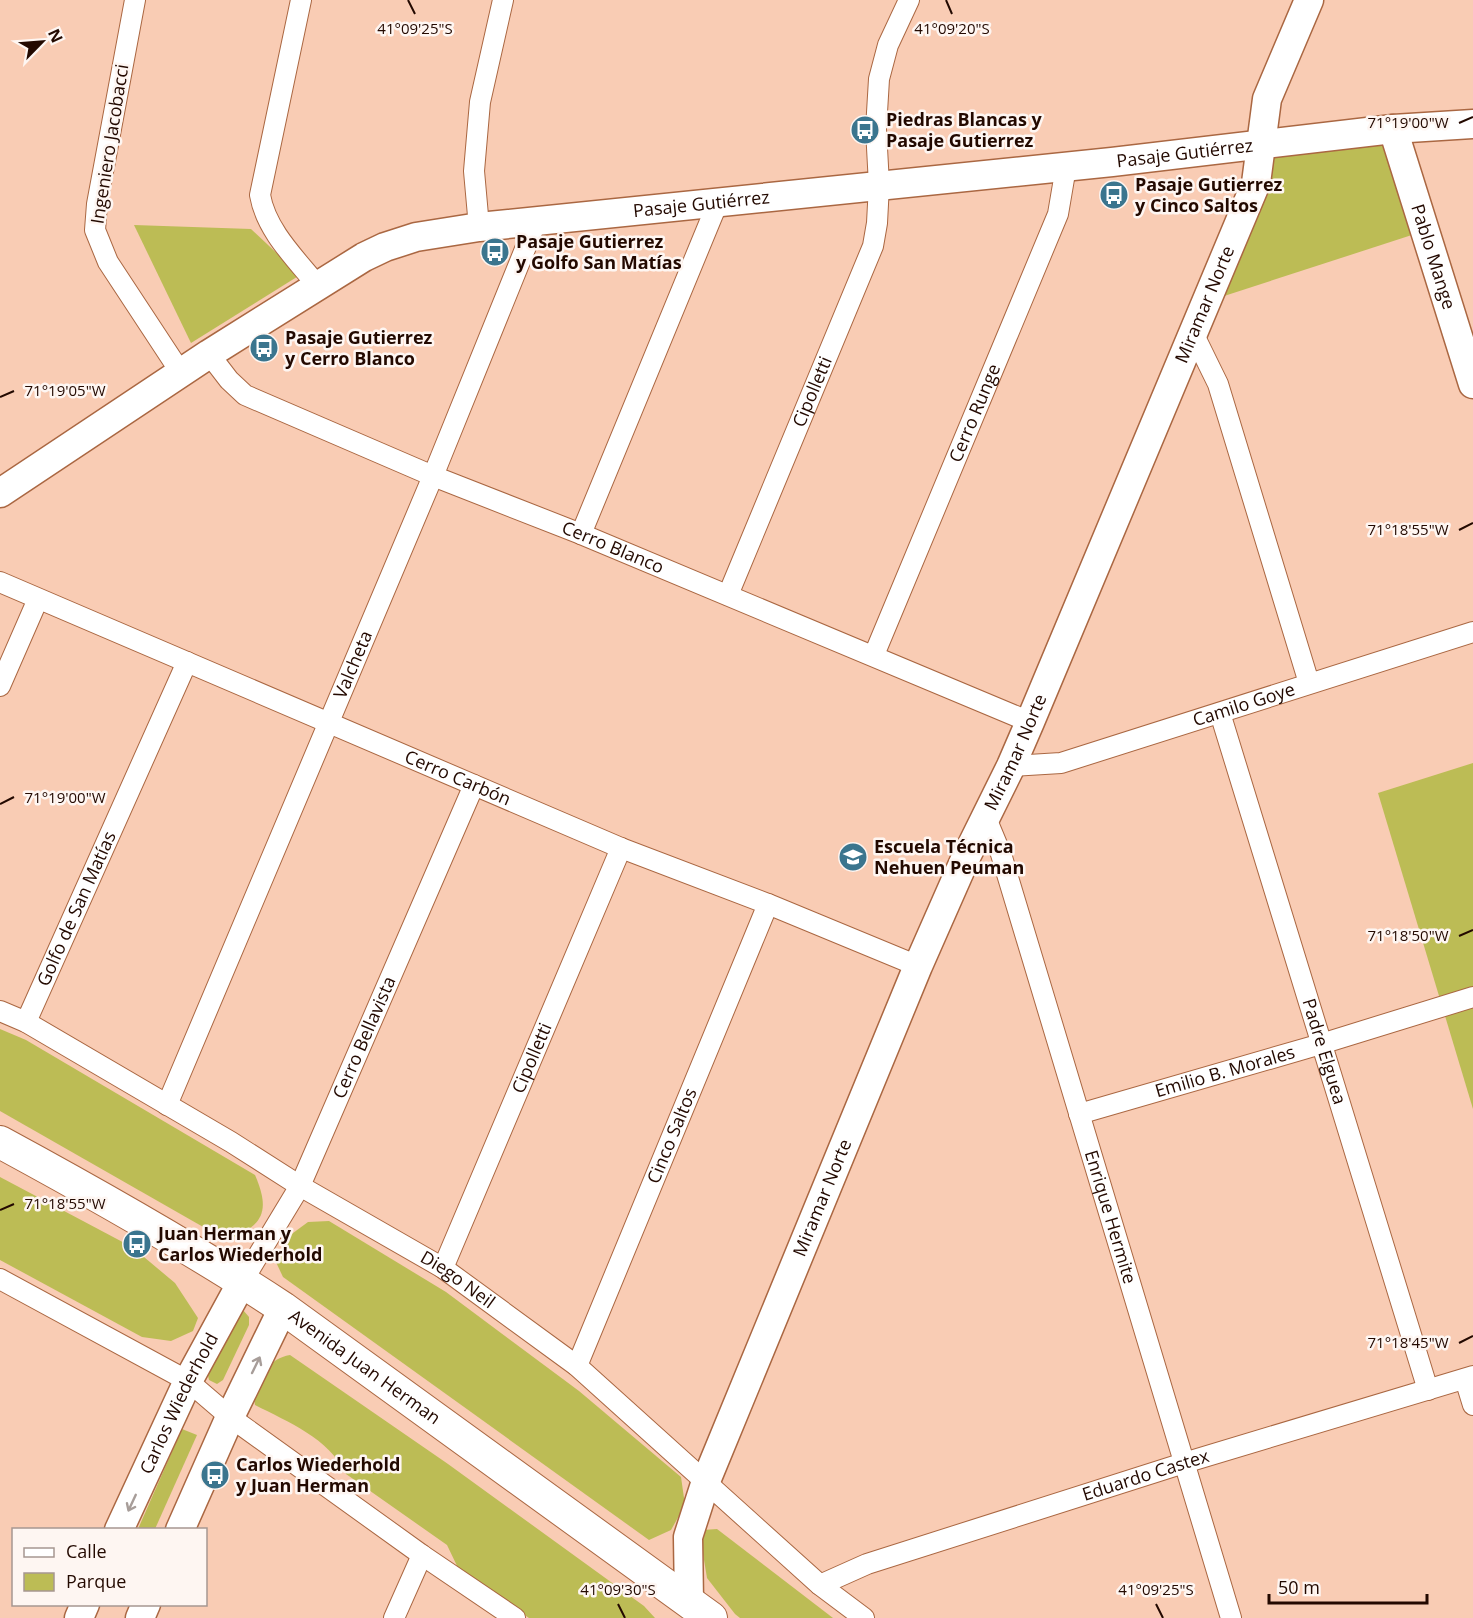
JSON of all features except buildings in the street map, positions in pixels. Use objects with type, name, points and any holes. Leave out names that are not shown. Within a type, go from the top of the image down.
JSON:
[{"type":"main road","name":"Avenida Juan Herman","points":[[0,1142],[90,1190],[283,1308],[694,1613]]},
{"type":"street","name":"Ingeniero Jacobacci","points":[[135,0],[97,204],[95,230],[108,262],[181,373]]},
{"type":"street","points":[[301,0],[260,195],[262,210],[269,224],[317,285]]},
{"type":"street","points":[[479,227],[474,171],[480,102],[503,0]]},
{"type":"street","name":"Cipolletti","points":[[728,595],[873,246],[879,185],[876,129],[879,79],[888,45],[909,0]]},
{"type":"street","name":"Miramar Norte","points":[[694,1613],[688,1537],[706,1481],[918,966],[966,857],[1030,722],[1256,183],[1267,99],[1309,0]]},
{"type":"street","name":"Pasaje Gutiérrez","points":[[0,493],[317,285],[385,247],[416,237],[479,227],[1066,167],[1393,129],[1473,123]]},
{"type":"street","name":"Pablo Mange","points":[[1393,129],[1473,384]]},
{"type":"street","name":"Cerro Runge","points":[[874,655],[1058,214],[1066,167]]},
{"type":"street","points":[[581,534],[718,202]]},
{"type":"street","name":"Valcheta","points":[[167,1105],[433,476],[536,222]]},
{"type":"street","points":[[1193,333],[1218,384],[1309,683]]},
{"type":"street","name":"Cerro Blanco","points":[[209,354],[229,380],[245,395],[433,476],[581,534],[1030,722]]},
{"type":"street","name":"Cerro Carbón","points":[[0,582],[621,848],[768,904],[918,966]]},
{"type":"street","points":[[0,686],[38,599]]},
{"type":"street","name":"Camilo Goye","points":[[1011,766],[1061,763],[1473,632]]},
{"type":"street","name":"Golfo de San Matías","points":[[27,1022],[187,662]]},
{"type":"street","name":"Padre Elguea","points":[[1220,712],[1428,1390]]},
{"type":"street","name":"Cerro Bellavista","points":[[242,1282],[300,1186],[474,785]]},
{"type":"street","name":"Enrique Hermite","points":[[986,818],[1001,854],[1231,1618]]},
{"type":"street","name":"Cipolletti","points":[[443,1268],[621,848]]},
{"type":"street","name":"Cinco Saltos","points":[[577,1366],[768,904]]},
{"type":"street","name":"Emilio B. Morales","points":[[1079,1114],[1473,997]]},
{"type":"street","name":"Diego Neil","points":[[0,1011],[27,1022],[231,1142],[300,1186],[443,1268],[577,1366],[820,1585],[864,1618]]},
{"type":"street","points":[[0,1279],[188,1381],[230,1418],[422,1555],[515,1618]]},
{"type":"street","name":"Carlos Wiederhold","points":[[120,1528],[188,1381],[242,1282]]},
{"type":"street","points":[[181,1528],[283,1308]]},
{"type":"street","points":[[1469,1377],[1473,1405]]},
{"type":"street","name":"Eduardo Castex","points":[[820,1585],[867,1564],[1184,1463],[1469,1377]]},
{"type":"street","points":[[394,1618],[422,1555]]},
{"type":"green space","points":[[1388,136],[1418,233],[1218,298],[1266,151]]},
{"type":"green space","points":[[134,225],[251,229],[300,275],[191,343]]},
{"type":"green space","points":[[1473,763],[1473,1109],[1378,793]]},
{"type":"green space","points":[[0,1029],[26,1040],[255,1175],[263,1208],[256,1223],[239,1235],[226,1240],[0,1111]]},
{"type":"green space","points":[[0,1177],[132,1247],[175,1283],[198,1318],[193,1331],[171,1341],[142,1337],[0,1260]]},
{"type":"green space","points":[[329,1221],[446,1292],[579,1391],[681,1477],[685,1505],[671,1530],[649,1540],[283,1277],[275,1260],[289,1236],[308,1222]]},
{"type":"green space","points":[[243,1310],[249,1317],[249,1325],[223,1380],[217,1384],[209,1380],[207,1371]]},
{"type":"green space","points":[[290,1355],[448,1464],[644,1606],[655,1618],[529,1618],[459,1570],[447,1545],[346,1474],[339,1461],[329,1450],[306,1432],[255,1405],[253,1392],[263,1373],[276,1360]]},
{"type":"green space","points":[[182,1429],[197,1435],[155,1528],[138,1528]]},
{"type":"green space","points":[[717,1529],[833,1618],[740,1618],[707,1578],[702,1548],[703,1530]]},
{"type":"place","name":"Piedras Blancas y Pasaje Gutierrez","points":[[865,130]]},
{"type":"place","name":"Pasaje Gutierrez y Cinco Saltos","points":[[1114,195]]},
{"type":"place","name":"Pasaje Gutierrez y Golfo San Matías","points":[[495,252]]},
{"type":"place","name":"Pasaje Gutierrez y Cerro Blanco","points":[[264,348]]},
{"type":"place","name":"Escuela Técnica Nehuen Peuman","points":[[853,857]]},
{"type":"place","name":"Juan Herman y Carlos Wiederhold","points":[[137,1244]]},
{"type":"place","name":"Carlos Wiederhold y Juan Herman","points":[[215,1475]]}]
